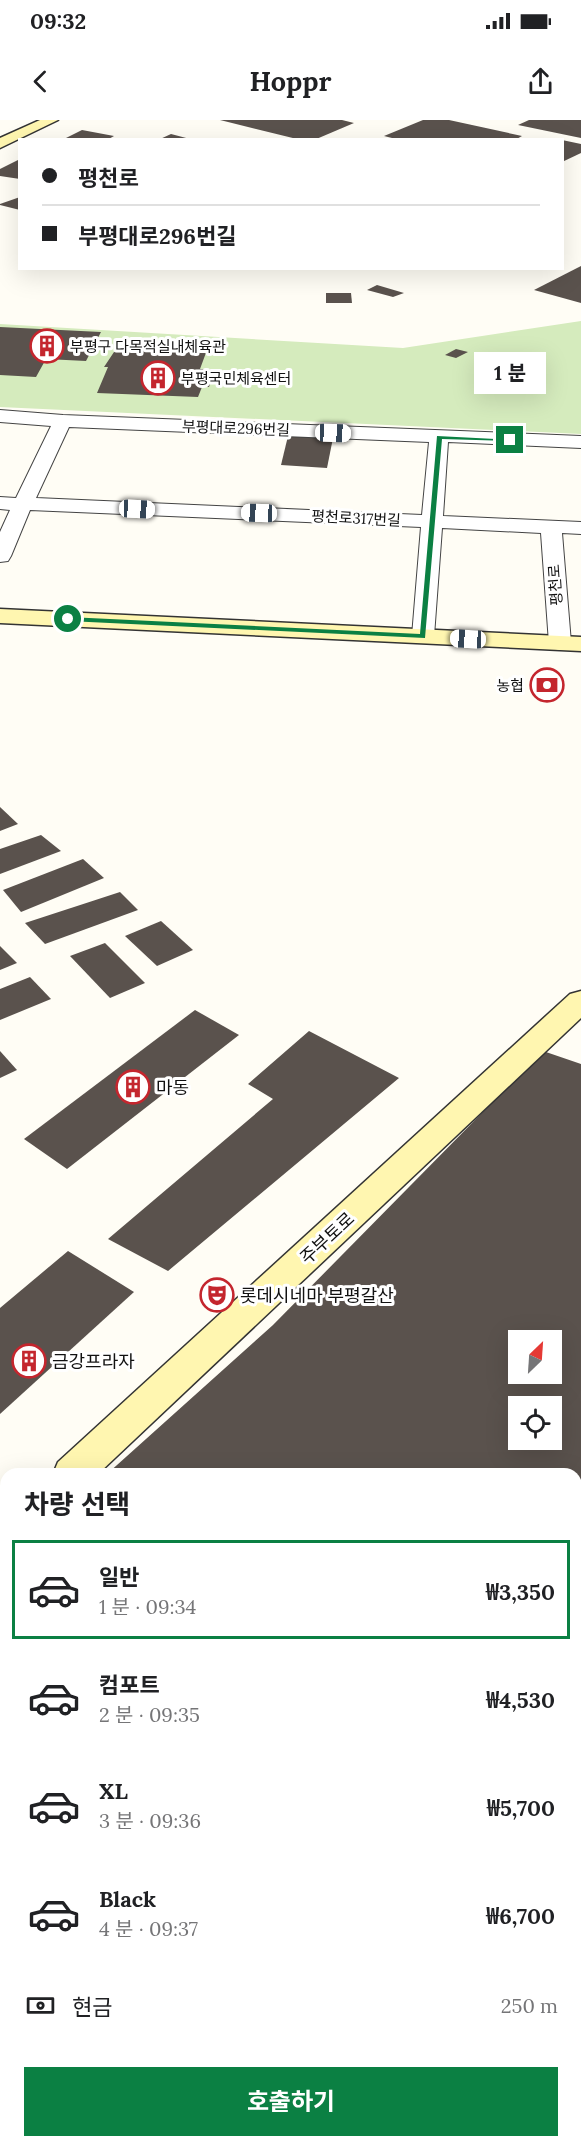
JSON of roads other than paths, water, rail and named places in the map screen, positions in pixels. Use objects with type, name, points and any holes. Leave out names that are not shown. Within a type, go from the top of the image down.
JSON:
[{"type":"main road","points":[[0,144],[51,120]]},
{"type":"main road","name":"평천로","points":[[0,616],[570,644]]},
{"type":"main road","name":"주부토로","points":[[78,1468],[581,1001]]},
{"type":"street","name":"부평대로296번길","points":[[0,416],[63,421],[581,442]]},
{"type":"street","points":[[0,556],[25,504],[42,461],[63,421]]},
{"type":"street","points":[[423,636],[439,437]]},
{"type":"street","name":"평천로317번길","points":[[0,503],[581,528]]},
{"type":"street","name":"평천로","points":[[551,526],[570,644]]},
{"type":"place","name":"부평구 다목적실내체육관","points":[[47,346]]},
{"type":"place","name":"부평국민체육센터","points":[[158,378]]},
{"type":"place","name":"농협","points":[[547,685]]},
{"type":"place","name":"마동","points":[[133,1087]]},
{"type":"place","name":"롯데시네마 부평갈산","points":[[217,1295]]},
{"type":"place","name":"금강프라자","points":[[29,1361]]}]
